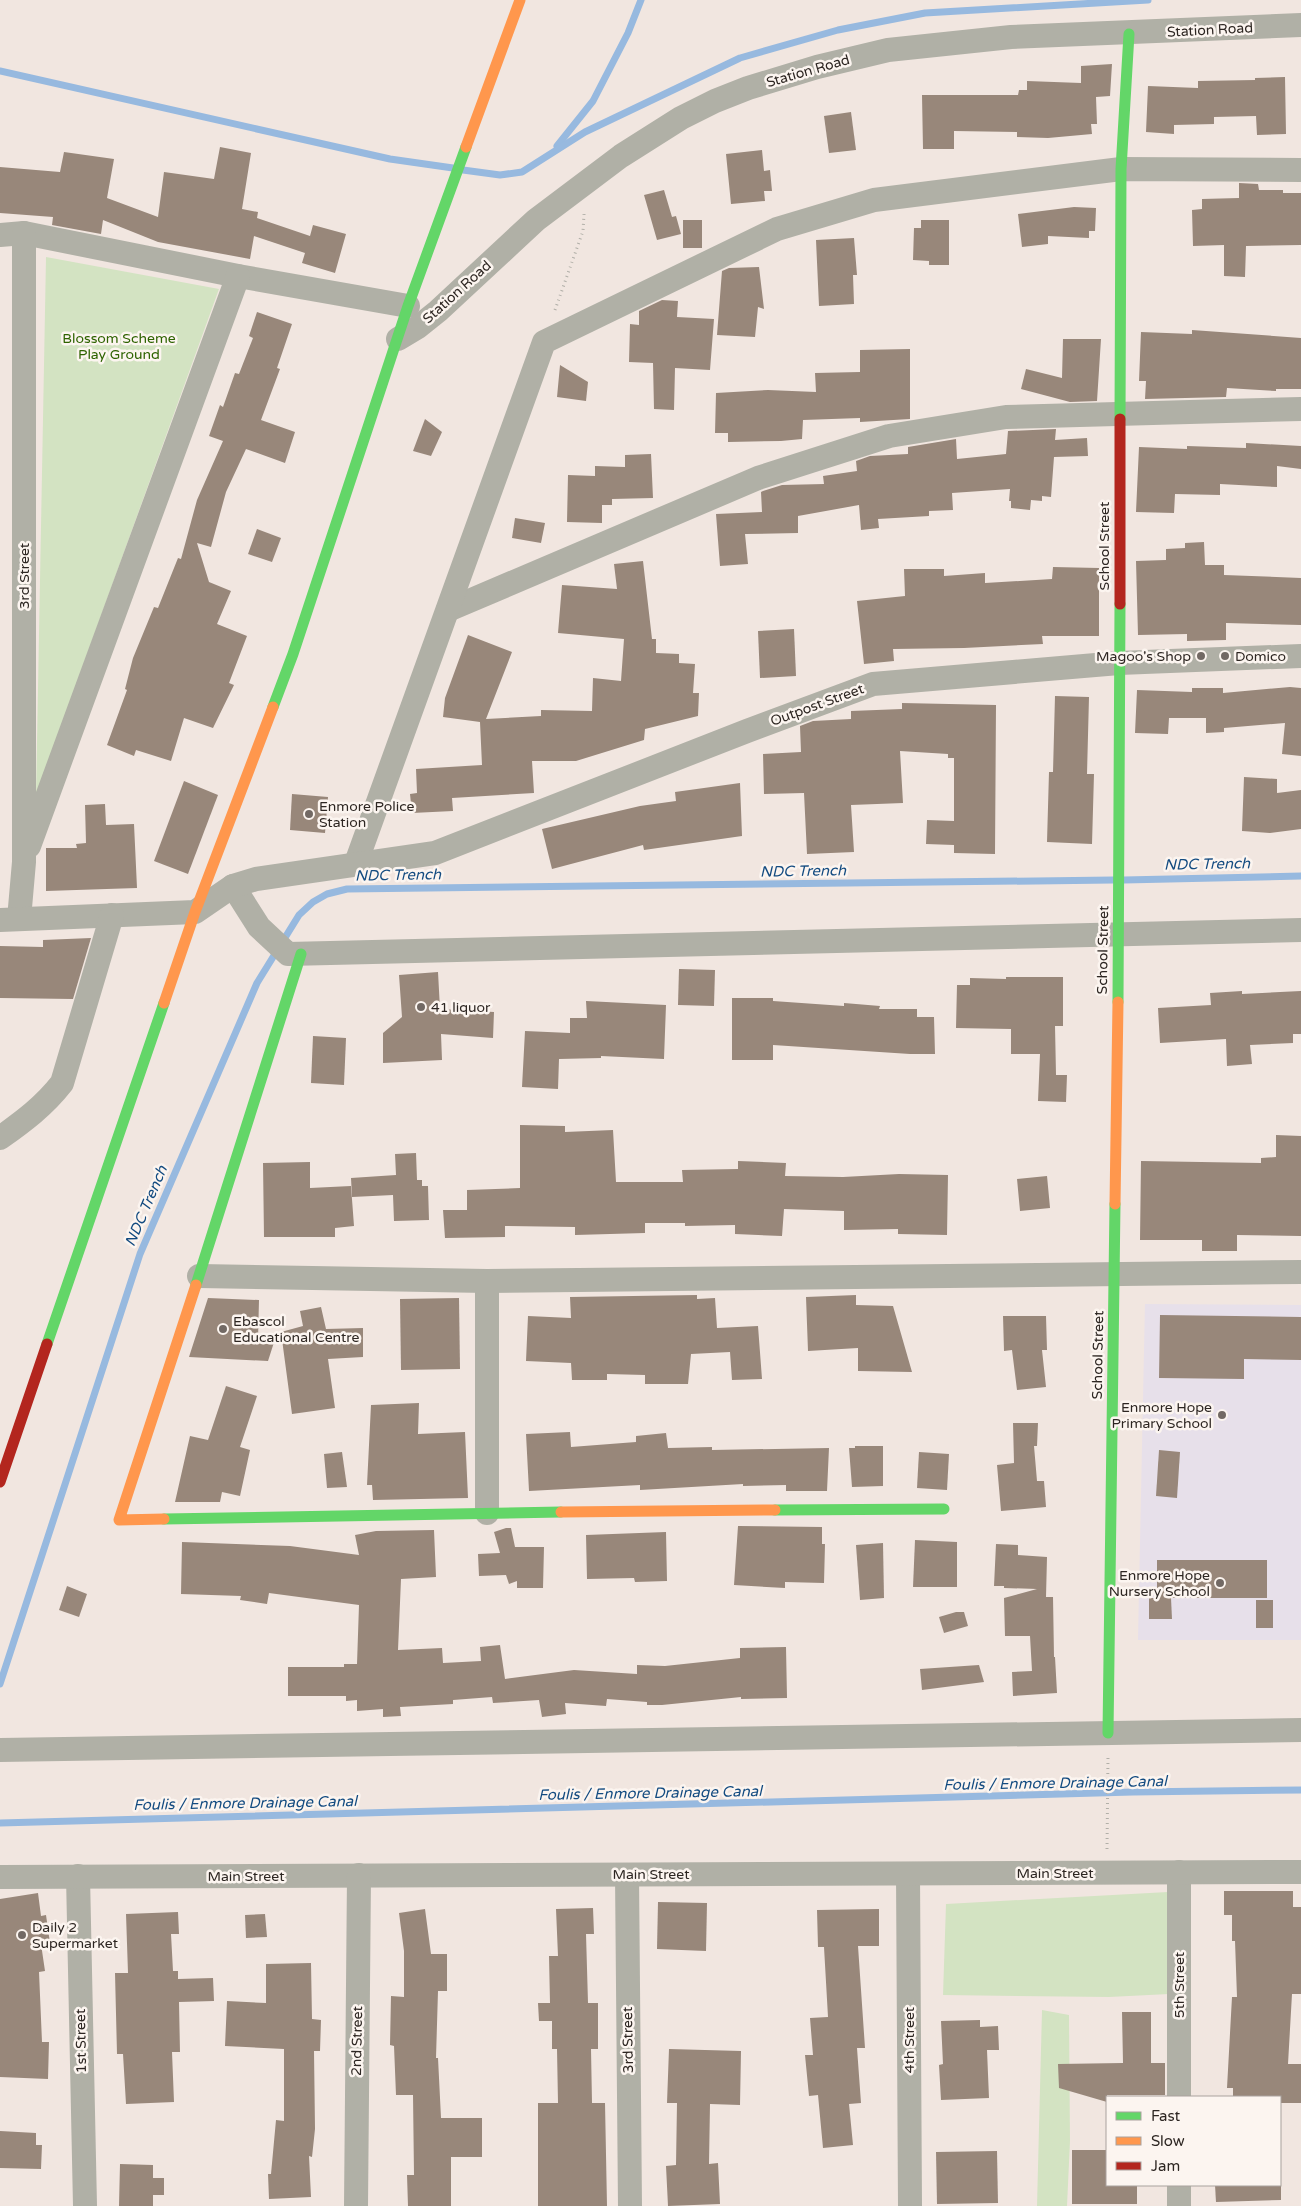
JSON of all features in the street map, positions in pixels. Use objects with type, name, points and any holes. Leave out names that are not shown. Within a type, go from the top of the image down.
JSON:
[{"type":"street","points":[[0,1482],[195,912],[293,654],[408,306],[520,0]]},
{"type":"street","name":"Station Road","points":[[398,339],[418,327],[438,311],[536,220],[621,156],[681,118],[715,101],[817,67],[888,50],[1011,37],[1129,34],[1301,25]]},
{"type":"street","name":"School Street","points":[[1108,1732],[1119,934],[1121,168],[1129,34]]},
{"type":"street","points":[[356,863],[544,342],[777,228],[874,200],[1121,168],[1301,170]]},
{"type":"street","points":[[0,235],[24,233],[238,276],[408,306]]},
{"type":"street","name":"3rd Street","points":[[10,920],[24,862],[24,233]]},
{"type":"street","points":[[24,862],[238,276]]},
{"type":"street","points":[[448,610],[758,478],[889,436],[1006,418],[1301,409]]},
{"type":"street","name":"Outpost Street","points":[[195,912],[233,886],[256,878],[435,853],[747,731],[873,684],[1119,662],[1301,656]]},
{"type":"street","points":[[233,886],[259,927],[294,954],[1301,930]]},
{"type":"street","points":[[10,920],[195,912]]},
{"type":"street","points":[[0,1138],[48,1102],[62,1083],[112,915]]},
{"type":"street","points":[[294,954],[199,1276],[119,1520],[487,1513],[944,1509]]},
{"type":"street","points":[[199,1276],[487,1281],[1301,1272]]},
{"type":"street","points":[[487,1281],[487,1513]]},
{"type":"street","points":[[0,1750],[1301,1730]]},
{"type":"street","name":"5th Street","points":[[1179,1872],[1179,2096]]},
{"type":"street","name":"Main Street","points":[[0,1877],[1301,1872]]},
{"type":"street","name":"3rd Street","points":[[627,1874],[630,2206]]},
{"type":"street","name":"4th Street","points":[[908,1874],[910,2206]]},
{"type":"street","name":"2nd Street","points":[[356,2206],[359,1875]]},
{"type":"street","name":"1st Street","points":[[78,1876],[84,2206]]},
{"type":"street","points":[[1179,2186],[1179,2206]]},
{"type":"path","points":[[544,342],[582,231],[586,183]]},
{"type":"path","points":[[1106,1828],[1108,1760]]},
{"type":"shaded area","name":"Enmore Hope Primary School","points":[[1145,1304],[1301,1305],[1301,1640],[1138,1640]]},
{"type":"green space","name":"Blossom Scheme Play Ground","points":[[46,257],[219,289],[36,796]]},
{"type":"green space","points":[[1168,1892],[1169,1994],[1109,1997],[943,1995],[946,1904]]},
{"type":"green space","points":[[1042,2010],[1069,2015],[1070,2141],[1067,2206],[1037,2206]]},
{"type":"building","points":[[1112,64],[1110,96],[1096,97],[1097,124],[1091,124],[1092,134],[1048,138],[1017,137],[1017,132],[954,131],[954,149],[923,149],[922,95],[1018,95],[1019,90],[1027,90],[1027,81],[1081,83],[1081,66]]},
{"type":"building","points":[[1285,77],[1286,134],[1257,135],[1256,116],[1214,117],[1214,124],[1174,125],[1174,134],[1146,132],[1148,86],[1198,88],[1198,81],[1255,80],[1255,78]]},
{"type":"building","points":[[851,112],[856,150],[829,153],[824,116]]},
{"type":"building","points":[[220,147],[251,153],[242,209],[258,212],[257,218],[310,236],[313,225],[346,234],[335,273],[302,263],[305,253],[254,236],[250,259],[158,242],[103,220],[101,234],[52,225],[53,217],[0,213],[0,167],[60,172],[64,152],[114,159],[107,198],[158,217],[164,172],[214,179]]},
{"type":"building","points":[[762,150],[764,171],[770,170],[772,191],[764,191],[765,201],[731,204],[726,154]]},
{"type":"building","points":[[1239,183],[1258,184],[1259,190],[1283,190],[1283,193],[1301,193],[1301,245],[1246,246],[1245,277],[1224,276],[1224,245],[1193,246],[1192,210],[1202,209],[1202,199],[1239,198]]},
{"type":"building","points":[[664,190],[672,217],[676,216],[681,234],[657,240],[644,195]]},
{"type":"building","points":[[1074,207],[1096,208],[1095,231],[1089,231],[1089,238],[1048,236],[1048,244],[1022,247],[1018,214]]},
{"type":"building","points":[[683,220],[702,220],[702,248],[683,248]]},
{"type":"building","points":[[921,220],[949,220],[949,265],[929,265],[929,261],[913,260],[914,228],[921,228]]},
{"type":"building","points":[[854,238],[857,275],[853,275],[854,304],[819,306],[816,240]]},
{"type":"building","points":[[759,267],[764,309],[758,307],[755,337],[717,335],[722,271],[729,268]]},
{"type":"building","points":[[662,300],[678,301],[677,317],[714,319],[710,370],[675,368],[674,410],[654,409],[653,363],[629,362],[630,324],[639,325],[639,311]]},
{"type":"building","points":[[257,312],[292,324],[277,368],[280,369],[261,420],[295,432],[285,463],[246,449],[226,492],[211,547],[197,543],[209,582],[231,591],[217,624],[247,636],[229,683],[234,685],[213,728],[184,718],[171,761],[136,750],[134,756],[107,745],[127,690],[125,689],[133,658],[154,607],[158,608],[178,558],[181,559],[197,500],[223,441],[209,436],[220,405],[223,407],[235,373],[239,374],[253,338],[249,336]]},
{"type":"building","points":[[1192,330],[1301,338],[1301,389],[1276,389],[1276,391],[1227,388],[1226,397],[1145,399],[1146,381],[1139,381],[1141,332],[1192,334]]},
{"type":"building","points":[[1063,339],[1101,339],[1097,401],[1070,402],[1021,389],[1026,369],[1062,378]]},
{"type":"building","points":[[910,349],[910,419],[860,422],[860,418],[803,420],[802,439],[781,441],[728,442],[728,433],[715,433],[716,393],[768,390],[816,392],[815,373],[860,372],[860,350]]},
{"type":"building","points":[[560,365],[588,382],[586,401],[557,397]]},
{"type":"building","points":[[425,419],[442,432],[431,456],[413,451]]},
{"type":"building","points":[[1056,429],[1055,440],[1087,438],[1088,456],[1054,457],[1051,497],[1042,496],[1042,501],[1031,500],[1030,510],[1011,508],[1011,501],[1009,501],[1010,489],[952,493],[953,510],[929,511],[929,516],[878,519],[879,528],[861,530],[859,505],[798,516],[798,533],[745,534],[748,564],[720,566],[716,514],[762,512],[761,492],[763,491],[782,485],[824,484],[823,476],[857,471],[856,461],[870,456],[908,454],[908,447],[956,439],[957,459],[1006,454],[1008,431]]},
{"type":"building","points":[[1246,443],[1301,446],[1301,469],[1277,466],[1277,487],[1220,484],[1220,495],[1175,494],[1174,513],[1136,512],[1139,447],[1187,449],[1187,446],[1246,448]]},
{"type":"building","points":[[651,454],[653,498],[612,499],[612,505],[602,505],[602,523],[567,522],[568,475],[595,476],[595,466],[625,467],[625,455]]},
{"type":"building","points":[[515,518],[545,523],[541,543],[512,538]]},
{"type":"building","points":[[257,529],[281,538],[272,562],[248,554]]},
{"type":"building","points":[[1204,542],[1205,565],[1224,565],[1224,575],[1301,578],[1301,625],[1226,623],[1226,640],[1187,641],[1187,634],[1138,635],[1136,561],[1166,560],[1166,549],[1185,548],[1185,543]]},
{"type":"building","points":[[643,561],[652,639],[656,639],[656,653],[679,654],[679,663],[695,664],[693,693],[699,693],[698,716],[645,729],[644,740],[576,761],[532,761],[534,793],[452,798],[453,811],[412,813],[410,794],[417,793],[416,769],[482,765],[480,722],[443,717],[445,698],[468,635],[512,652],[486,719],[541,716],[541,710],[592,711],[593,678],[621,681],[624,639],[558,633],[562,585],[617,589],[614,564]]},
{"type":"building","points":[[1053,567],[1099,568],[1099,636],[1042,636],[1043,644],[893,649],[894,661],[864,664],[857,601],[905,596],[904,569],[944,569],[944,576],[985,573],[985,583],[1052,579]]},
{"type":"building","points":[[794,629],[796,676],[760,678],[758,631]]},
{"type":"building","points":[[1290,687],[1301,688],[1301,756],[1282,754],[1285,723],[1224,728],[1224,732],[1206,733],[1206,718],[1169,718],[1168,734],[1135,733],[1137,690],[1192,692],[1192,688],[1223,688],[1223,693]]},
{"type":"building","points":[[1055,696],[1089,697],[1087,774],[1094,774],[1092,844],[1047,842],[1049,772],[1053,772]]},
{"type":"building","points":[[902,703],[996,705],[995,854],[954,853],[954,845],[926,844],[927,820],[954,821],[954,758],[948,758],[948,754],[900,751],[903,803],[851,805],[854,852],[807,854],[804,793],[764,794],[763,754],[801,752],[800,726],[813,721],[851,719],[851,711],[902,709]]},
{"type":"building","points":[[1244,777],[1277,779],[1277,793],[1301,790],[1301,829],[1270,833],[1242,831]]},
{"type":"building","points":[[184,781],[218,795],[188,874],[154,861]]},
{"type":"building","points":[[740,783],[742,836],[644,850],[643,845],[552,869],[542,829],[640,806],[676,801],[675,792]]},
{"type":"building","name":"Enmore Police Station","points":[[292,794],[328,797],[325,833],[290,830]]},
{"type":"building","points":[[105,804],[106,825],[134,824],[137,888],[46,891],[46,848],[77,848],[76,844],[86,843],[85,805]]},
{"type":"building","points":[[91,938],[73,999],[0,998],[0,946],[43,947],[43,940]]},
{"type":"building","points":[[679,969],[715,970],[714,1006],[678,1005]]},
{"type":"building","points":[[438,972],[440,1009],[494,1012],[493,1038],[441,1034],[442,1060],[383,1063],[383,1033],[402,1017],[399,975]]},
{"type":"building","points":[[1006,977],[1063,977],[1063,1026],[1055,1026],[1056,1075],[1067,1075],[1066,1102],[1038,1101],[1040,1054],[1011,1054],[1011,1029],[956,1028],[957,985],[970,985],[970,978],[1006,979]]},
{"type":"building","points":[[1242,991],[1242,994],[1301,991],[1301,1034],[1293,1034],[1293,1043],[1250,1045],[1252,1064],[1227,1066],[1226,1039],[1160,1043],[1158,1008],[1211,1005],[1210,993]]},
{"type":"building","points":[[732,998],[773,998],[773,1001],[844,1006],[844,1003],[880,1006],[879,1009],[917,1009],[917,1017],[934,1017],[935,1054],[773,1045],[773,1060],[732,1060]]},
{"type":"building","points":[[586,1001],[666,1005],[664,1059],[601,1056],[601,1058],[559,1059],[558,1089],[522,1087],[525,1031],[570,1033],[570,1018],[587,1018]]},
{"type":"building","points":[[313,1036],[346,1038],[344,1085],[311,1083]]},
{"type":"building","points":[[520,1125],[565,1126],[565,1132],[613,1130],[616,1182],[683,1182],[682,1170],[738,1169],[738,1161],[786,1163],[785,1176],[948,1175],[947,1235],[898,1234],[898,1229],[844,1230],[844,1211],[784,1209],[782,1236],[735,1234],[735,1225],[685,1226],[685,1223],[645,1223],[645,1233],[575,1235],[575,1227],[505,1226],[505,1237],[445,1238],[443,1210],[467,1210],[467,1190],[520,1188]]},
{"type":"building","points":[[1276,1135],[1301,1136],[1301,1236],[1237,1235],[1237,1251],[1202,1251],[1202,1240],[1140,1240],[1141,1161],[1261,1163],[1261,1158],[1276,1157]]},
{"type":"building","points":[[416,1153],[417,1180],[422,1180],[422,1186],[428,1186],[429,1220],[394,1221],[393,1195],[352,1197],[351,1178],[396,1175],[395,1154]]},
{"type":"building","points":[[310,1162],[310,1188],[351,1186],[354,1226],[335,1228],[335,1237],[264,1237],[263,1163]]},
{"type":"building","points":[[1047,1176],[1050,1208],[1020,1211],[1017,1179]]},
{"type":"building","points":[[697,1295],[697,1299],[715,1298],[717,1328],[758,1326],[762,1379],[732,1380],[730,1352],[691,1354],[688,1384],[645,1384],[645,1375],[607,1374],[607,1380],[572,1380],[571,1363],[526,1361],[528,1316],[571,1318],[570,1297]]},
{"type":"building","points":[[856,1295],[856,1305],[893,1306],[912,1372],[858,1371],[858,1348],[808,1351],[806,1297]]},
{"type":"building","name":"Ebascol Educational Centre","points":[[208,1298],[259,1300],[258,1339],[277,1333],[268,1361],[189,1357]]},
{"type":"building","points":[[459,1298],[460,1369],[401,1370],[400,1299]]},
{"type":"building","points":[[321,1307],[326,1329],[363,1328],[363,1357],[328,1359],[335,1408],[292,1414],[281,1332],[303,1326],[300,1311]]},
{"type":"building","points":[[1160,1315],[1301,1317],[1301,1360],[1244,1359],[1244,1379],[1159,1378]]},
{"type":"building","points":[[1003,1316],[1046,1316],[1047,1350],[1042,1350],[1046,1387],[1017,1390],[1012,1350],[1004,1351]]},
{"type":"building","points":[[226,1386],[257,1396],[240,1447],[250,1450],[240,1496],[222,1492],[220,1502],[175,1502],[190,1436],[208,1440]]},
{"type":"building","points":[[419,1403],[418,1434],[465,1432],[468,1498],[373,1500],[372,1485],[367,1485],[371,1405]]},
{"type":"building","points":[[1013,1423],[1038,1423],[1037,1446],[1034,1446],[1037,1481],[1044,1481],[1046,1507],[1001,1511],[997,1465],[1014,1463]]},
{"type":"building","points":[[570,1432],[571,1447],[636,1442],[636,1436],[666,1433],[668,1448],[712,1447],[712,1450],[829,1448],[827,1491],[786,1491],[786,1485],[743,1486],[743,1484],[640,1490],[640,1485],[529,1491],[526,1434]]},
{"type":"building","points":[[855,1446],[883,1446],[883,1486],[852,1487],[849,1448],[855,1448]]},
{"type":"building","points":[[1159,1450],[1180,1452],[1177,1498],[1156,1496]]},
{"type":"building","points":[[342,1452],[347,1487],[327,1488],[324,1454]]},
{"type":"building","points":[[919,1452],[949,1454],[947,1490],[917,1488]]},
{"type":"building","points":[[738,1526],[822,1527],[822,1544],[825,1544],[824,1583],[785,1582],[785,1588],[734,1585]]},
{"type":"building","points":[[511,1528],[515,1547],[544,1547],[543,1588],[517,1588],[517,1581],[509,1584],[506,1575],[479,1576],[478,1554],[500,1553],[494,1532]]},
{"type":"building","points":[[434,1530],[436,1577],[401,1579],[398,1650],[442,1648],[443,1663],[481,1661],[480,1647],[500,1645],[505,1679],[574,1670],[637,1674],[637,1665],[665,1666],[740,1658],[740,1648],[786,1647],[787,1698],[741,1699],[741,1697],[662,1705],[647,1705],[647,1702],[607,1699],[606,1706],[565,1703],[566,1714],[542,1717],[539,1700],[493,1703],[492,1697],[453,1700],[453,1704],[400,1707],[401,1716],[383,1717],[383,1709],[357,1711],[357,1700],[346,1701],[346,1696],[288,1696],[288,1667],[344,1667],[344,1664],[357,1664],[359,1605],[269,1593],[267,1604],[240,1600],[241,1596],[181,1594],[182,1542],[290,1546],[359,1555],[355,1535],[376,1531]]},
{"type":"building","points":[[666,1532],[667,1581],[635,1582],[634,1578],[587,1579],[586,1535]]},
{"type":"building","points":[[915,1540],[957,1542],[957,1587],[913,1587]]},
{"type":"building","points":[[883,1543],[884,1598],[860,1600],[856,1545]]},
{"type":"building","points":[[996,1544],[1018,1545],[1018,1555],[1047,1557],[1046,1597],[1053,1597],[1057,1693],[1013,1696],[1012,1672],[1032,1671],[1030,1636],[1005,1636],[1004,1598],[1037,1589],[994,1586]]},
{"type":"building","points":[[1157,1560],[1267,1560],[1267,1598],[1157,1598]]},
{"type":"building","points":[[67,1586],[87,1594],[79,1617],[59,1610]]},
{"type":"building","points":[[1149,1598],[1171,1598],[1172,1619],[1149,1619]]},
{"type":"building","points":[[1256,1600],[1273,1600],[1273,1628],[1256,1628]]},
{"type":"building","points":[[956,1612],[964,1612],[968,1626],[944,1633],[939,1617]]},
{"type":"building","points":[[979,1665],[984,1682],[922,1690],[920,1669]]},
{"type":"building","points":[[1224,1891],[1293,1891],[1293,1907],[1301,1907],[1301,1994],[1292,1994],[1288,2064],[1301,2064],[1301,2103],[1281,2103],[1281,2096],[1233,2096],[1233,2088],[1227,2088],[1232,1997],[1237,1997],[1235,1941],[1232,1941],[1232,1915],[1224,1915]]},
{"type":"building","points":[[38,1893],[41,1916],[46,1915],[50,1943],[41,1944],[45,1971],[39,1972],[42,2042],[49,2042],[48,2079],[0,2077],[0,1899]]},
{"type":"building","points":[[658,1902],[707,1903],[706,1951],[657,1949]]},
{"type":"building","points":[[593,1908],[594,1934],[586,1934],[588,2003],[598,2003],[598,2049],[591,2049],[592,2103],[605,2103],[607,2206],[538,2206],[538,2103],[558,2103],[557,2049],[552,2049],[552,2021],[539,2021],[538,2003],[550,2003],[549,1956],[558,1956],[556,1909]]},
{"type":"building","points":[[425,1909],[431,1954],[447,1954],[447,1991],[438,1991],[436,2058],[438,2058],[441,2118],[482,2118],[482,2157],[451,2157],[451,2206],[408,2206],[407,2175],[414,2175],[413,2095],[396,2095],[394,2046],[390,2045],[391,1996],[404,1997],[404,1951],[399,1913]]},
{"type":"building","points":[[879,1909],[879,1946],[858,1946],[865,2048],[857,2048],[861,2103],[849,2104],[853,2145],[823,2148],[818,2095],[809,2096],[805,2055],[813,2055],[810,2018],[828,2017],[824,1947],[818,1947],[817,1910]]},
{"type":"building","points":[[178,1912],[179,1934],[171,1934],[173,1971],[178,1971],[178,1979],[213,1978],[214,2001],[179,2002],[180,2052],[172,2052],[174,2102],[126,2104],[123,2054],[117,2054],[115,1973],[128,1973],[126,1914]]},
{"type":"building","points":[[265,1914],[267,1937],[246,1938],[245,1915]]},
{"type":"building","points":[[311,1963],[312,2019],[321,2020],[320,2051],[314,2051],[315,2129],[312,2157],[309,2156],[311,2197],[269,2199],[268,2174],[271,2174],[276,2120],[284,2121],[284,2049],[225,2046],[227,2001],[266,2003],[266,1964]]},
{"type":"building","points":[[1122,2012],[1151,2012],[1151,2063],[1165,2063],[1165,2095],[1107,2095],[1106,2102],[1059,2088],[1058,2064],[1123,2063]]},
{"type":"building","points":[[980,2020],[980,2027],[998,2026],[999,2050],[987,2050],[989,2098],[941,2100],[939,2065],[943,2064],[941,2021]]},
{"type":"building","points":[[669,2049],[741,2051],[740,2105],[710,2104],[709,2164],[718,2163],[720,2204],[668,2206],[666,2166],[676,2165],[677,2103],[667,2103]]},
{"type":"building","points":[[0,2131],[36,2133],[36,2145],[42,2145],[41,2169],[0,2168]]},
{"type":"building","points":[[1072,2150],[1106,2150],[1106,2186],[1137,2186],[1137,2204],[1072,2204]]},
{"type":"building","points":[[997,2151],[998,2203],[937,2204],[936,2152]]},
{"type":"building","points":[[120,2164],[153,2165],[153,2178],[164,2178],[164,2195],[153,2195],[153,2206],[119,2206]]},
{"type":"building","points":[[1215,2186],[1281,2186],[1281,2200],[1216,2202]]},
{"type":"waterway","points":[[557,146],[593,101],[628,33],[641,0]]},
{"type":"waterway","points":[[463,170],[500,175],[522,172],[585,132],[740,58],[838,30],[925,13],[1148,0]]},
{"type":"waterway","points":[[0,71],[390,159],[453,168]]},
{"type":"waterway","name":"NDC Trench","points":[[1124,880],[1301,876]]},
{"type":"waterway","name":"NDC Trench","points":[[0,1684],[140,1254],[257,983],[299,915],[313,902],[327,894],[347,889],[1113,880]]},
{"type":"waterway","name":"Foulis / Enmore Drainage Canal","points":[[0,1823],[1133,1792],[1301,1790]]},
{"type":"traffic: fast","points":[[1120,419],[1121,169],[1129,34]]},
{"type":"traffic: fast","points":[[273,707],[293,654],[408,306],[466,147]]},
{"type":"traffic: fast","points":[[1118,1002],[1120,604]]},
{"type":"traffic: fast","points":[[196,1285],[301,954]]},
{"type":"traffic: fast","points":[[47,1344],[164,1003]]},
{"type":"traffic: fast","points":[[1108,1733],[1115,1204]]},
{"type":"traffic: fast","points":[[775,1510],[944,1509]]},
{"type":"traffic: fast","points":[[164,1519],[561,1512]]},
{"type":"traffic: slow","points":[[466,147],[520,0]]},
{"type":"traffic: slow","points":[[164,1003],[195,912],[273,707]]},
{"type":"traffic: slow","points":[[1115,1204],[1118,1002]]},
{"type":"traffic: slow","points":[[164,1519],[119,1520],[196,1285]]},
{"type":"traffic: slow","points":[[561,1512],[775,1510]]},
{"type":"traffic: jam","points":[[1120,419],[1120,604]]},
{"type":"traffic: jam","points":[[0,1482],[47,1344]]},
{"type":"place","name":"Magoo's Shop","points":[[1201,656]]},
{"type":"place","name":"Domico","points":[[1225,656]]},
{"type":"place","name":"Enmore Police Station","points":[[309,814]]},
{"type":"place","name":"41 liquor","points":[[421,1007]]},
{"type":"place","name":"Ebascol Educational Centre","points":[[223,1329]]},
{"type":"place","name":"Enmore Hope Primary School","points":[[1222,1415]]},
{"type":"place","name":"Enmore Hope Nursery School","points":[[1220,1583]]},
{"type":"place","name":"Daily 2 Supermarket","points":[[22,1935]]}]
